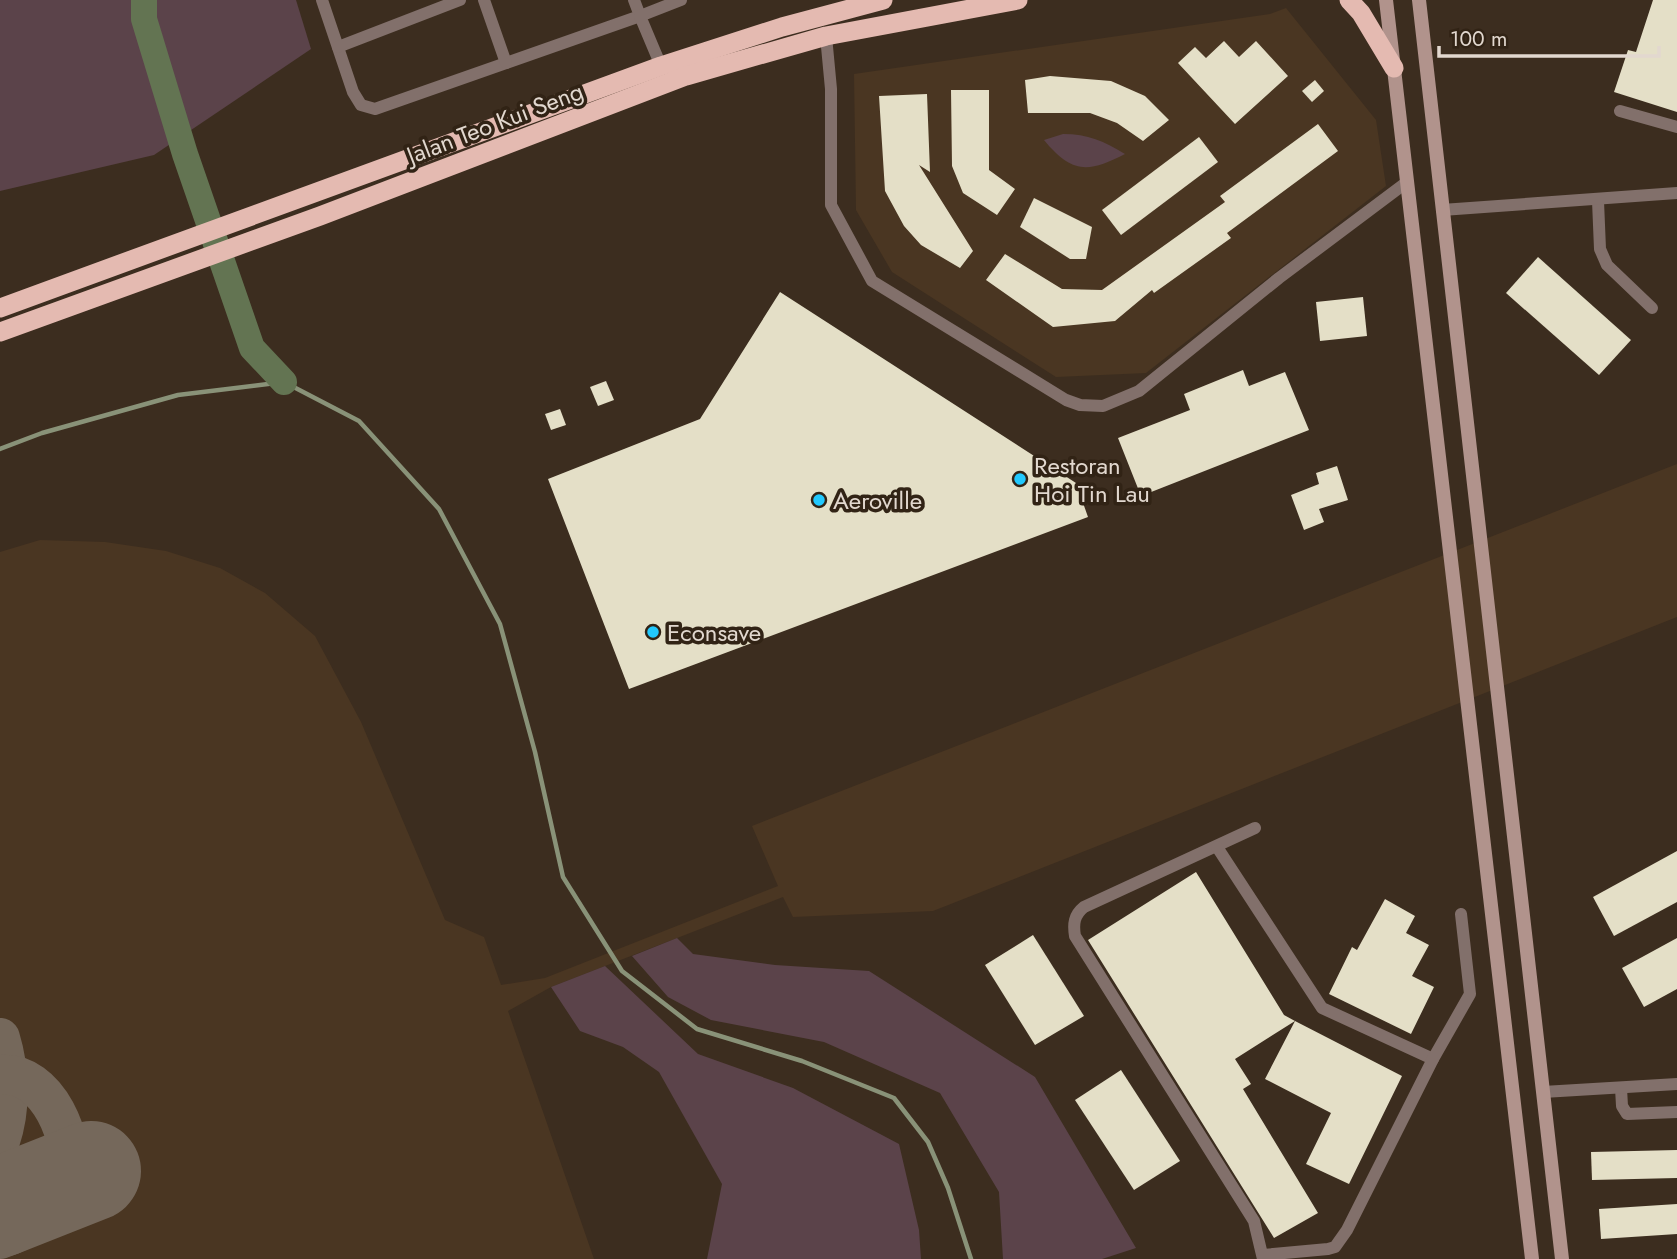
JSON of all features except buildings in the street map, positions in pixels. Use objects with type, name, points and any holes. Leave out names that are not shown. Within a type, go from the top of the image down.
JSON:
[{"type":"highway","name":"Jalan Teo Kui Seng","points":[[0,308],[661,66],[782,27],[883,0]]},
{"type":"highway","name":"Jalan Teo Kui Seng","points":[[0,332],[320,216],[686,76],[826,36],[1018,0]]},
{"type":"highway","points":[[1349,0],[1361,13],[1394,68]]},
{"type":"main road","points":[[1386,0],[1532,1259]]},
{"type":"main road","points":[[1419,0],[1562,1259]]},
{"type":"street","points":[[322,0],[357,99],[361,105],[374,109],[681,0]]},
{"type":"street","points":[[338,47],[460,0]]},
{"type":"street","points":[[484,0],[506,63]]},
{"type":"street","points":[[634,0],[661,66]]},
{"type":"street","points":[[826,36],[831,89],[831,205],[872,281],[1066,400],[1080,405],[1103,406],[1139,391],[1279,278],[1407,181]]},
{"type":"street","points":[[1620,111],[1677,127]]},
{"type":"street","points":[[1442,211],[1677,193]]},
{"type":"street","points":[[1598,201],[1600,249],[1607,265],[1652,308]]},
{"type":"street","points":[[1255,828],[1084,907],[1078,912],[1074,928],[1075,936],[1254,1222],[1263,1257],[1328,1249],[1341,1241],[1433,1059],[1470,994],[1461,914]]},
{"type":"street","points":[[1217,847],[1322,1008],[1433,1059]]},
{"type":"street","points":[[1543,1092],[1677,1084]]},
{"type":"street","points":[[1621,1088],[1622,1106],[1627,1114],[1677,1112]]},
{"type":"shaded area","points":[[0,0],[296,0],[311,49],[154,155],[0,191]]},
{"type":"shaded area","points":[[1286,8],[1376,120],[1386,186],[1146,373],[1056,377],[892,272],[856,210],[854,74],[1270,14]]},
{"type":"shaded area","points":[[1063,134],[1096,139],[1125,154],[1101,165],[1081,167],[1063,159],[1044,140]]},
{"type":"shaded area","points":[[1677,464],[1677,617],[933,911],[793,917],[783,897],[551,987],[508,1011],[594,1259],[0,1259],[0,552],[40,540],[105,542],[166,551],[220,568],[265,593],[315,636],[361,722],[445,920],[484,937],[501,985],[545,978],[778,886],[752,826]]},
{"type":"shaded area","points":[[677,938],[693,954],[775,965],[869,971],[1035,1077],[1136,1248],[1102,1259],[1003,1259],[999,1192],[940,1093],[824,1042],[711,1020],[668,997],[632,956]]},
{"type":"shaded area","points":[[605,966],[698,1054],[793,1088],[899,1144],[919,1230],[921,1259],[707,1259],[722,1184],[659,1072],[623,1047],[580,1031],[551,987]]},
{"type":"waterway","points":[[144,0],[144,19],[185,154],[252,348],[284,382]]},
{"type":"waterway","points":[[0,449],[42,433],[178,395],[284,382],[359,421],[439,509],[500,624],[535,752],[563,877],[622,971],[697,1029],[802,1061],[894,1098],[928,1142],[948,1188],[971,1259]]},
{"type":"taxiway","points":[[0,1038],[6,1063],[8,1090],[0,1141]]},
{"type":"taxiway","points":[[0,1075],[17,1077],[32,1084],[45,1096],[63,1129],[70,1165],[64,1192],[51,1210],[32,1225],[0,1239]]},
{"type":"runway","points":[[0,1207],[91,1171]]},
{"type":"place","name":"Restoran Hoi Tin Lau","points":[[1020,479]]},
{"type":"place","name":"Aeroville","points":[[819,500]]},
{"type":"place","name":"Econsave","points":[[653,632]]}]
